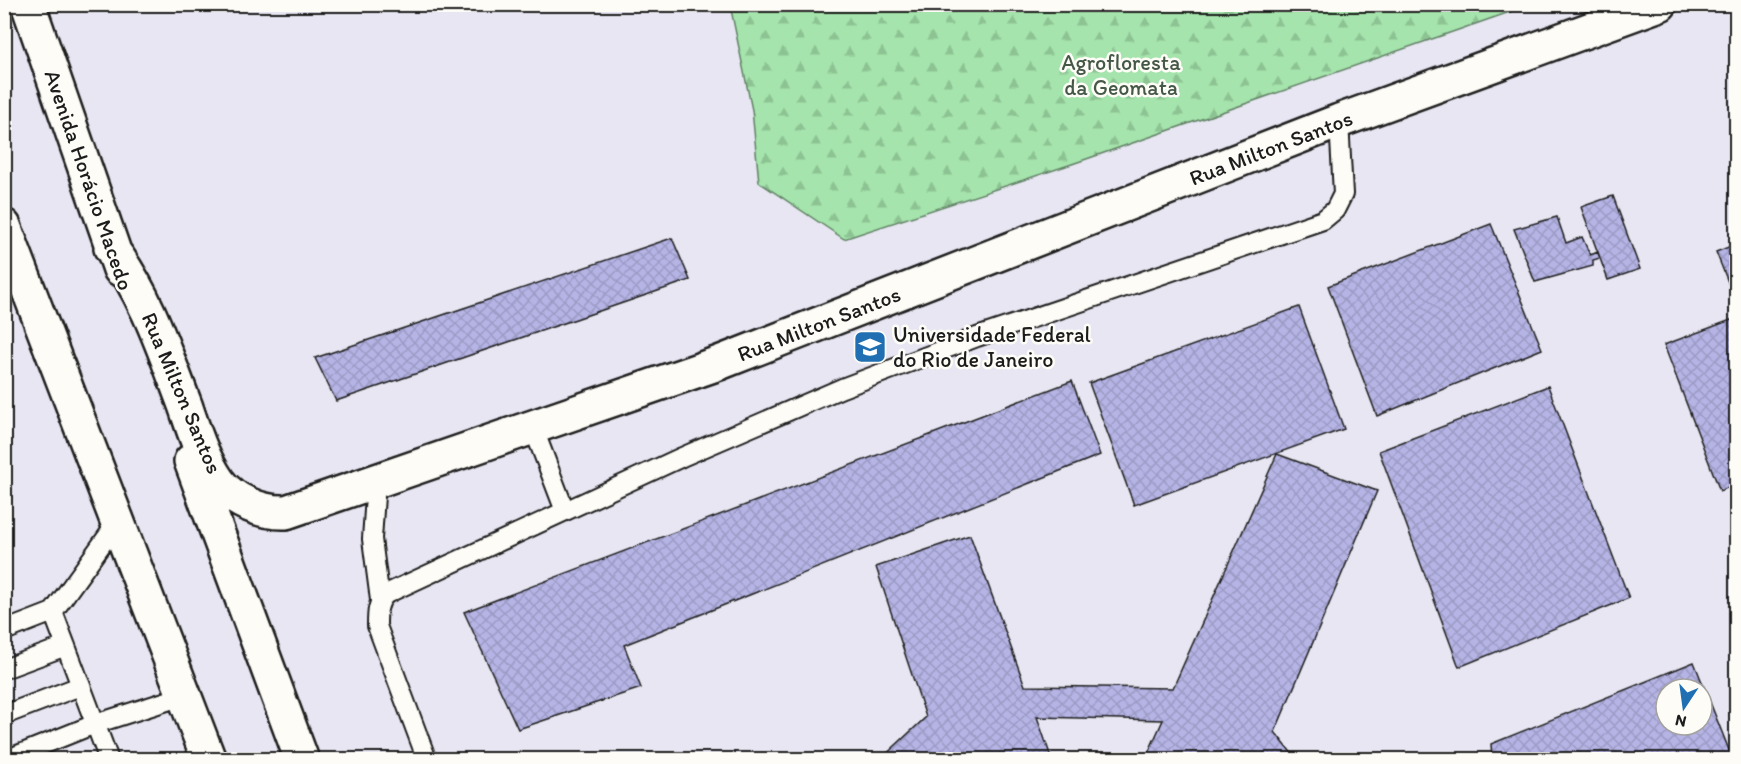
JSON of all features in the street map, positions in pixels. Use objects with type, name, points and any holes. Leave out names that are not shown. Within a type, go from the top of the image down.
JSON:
[{"type":"street","name":"Avenida Horácio Macedo","points":[[28,4],[111,248],[302,759]]},
{"type":"street","name":"Rua Milton Santos","points":[[111,248],[130,272],[155,325],[202,452],[218,481],[230,494],[264,511],[286,512],[719,363],[1339,121],[1660,4]]},
{"type":"street","points":[[4,226],[209,759]]},
{"type":"lane","points":[[380,600],[386,594],[682,457],[842,388],[977,337],[1323,220],[1335,210],[1343,194],[1339,121]]},
{"type":"lane","points":[[533,427],[565,511]]},
{"type":"lane","points":[[376,481],[372,539],[380,600],[377,626],[427,759]]},
{"type":"lane","points":[[4,630],[53,612],[117,524]]},
{"type":"lane","points":[[53,612],[109,759]]},
{"type":"lane","points":[[4,669],[66,646]]},
{"type":"lane","points":[[4,715],[80,686]]},
{"type":"lane","points":[[5,759],[95,724],[186,695]]},
{"type":"shaded area","name":"Universidade Federal do Rio de Janeiro","points":[[4,5],[1736,5],[1736,759],[5,759]]},
{"type":"green space","name":"Agrofloresta da Geomata","points":[[730,4],[1530,5],[1075,163],[844,239],[759,182],[752,110]]},
{"type":"building","points":[[1613,196],[1640,269],[1608,280],[1581,207]]},
{"type":"building","points":[[1557,217],[1566,243],[1582,237],[1590,255],[1598,252],[1600,258],[1593,260],[1593,266],[1535,282],[1514,229]]},
{"type":"building","points":[[1491,224],[1542,349],[1377,416],[1328,286]]},
{"type":"building","points":[[672,238],[690,280],[336,401],[315,358]]},
{"type":"building","points":[[1736,244],[1736,296],[1734,297],[1716,252]]},
{"type":"building","points":[[1299,307],[1344,429],[1134,505],[1089,383]]},
{"type":"building","points":[[1736,318],[1736,484],[1720,491],[1664,345]]},
{"type":"building","points":[[1072,381],[1100,455],[624,645],[641,688],[518,729],[464,612]]},
{"type":"building","points":[[1548,386],[1629,598],[1459,667],[1379,451]]},
{"type":"building","points":[[1277,454],[1377,491],[1275,732],[1297,760],[1145,760],[1163,720],[1037,717],[1052,760],[941,760],[939,756],[935,760],[880,760],[926,717],[876,567],[970,535],[1025,686],[1173,688]]},
{"type":"building","points":[[1694,662],[1700,677],[1657,677]]},
{"type":"building","points":[[1654,678],[1654,737],[1714,737],[1714,712],[1733,760],[1492,760],[1491,744]]},
{"type":"place","name":"Universidade Federal do Rio de Janeiro","points":[[870,347]]}]
